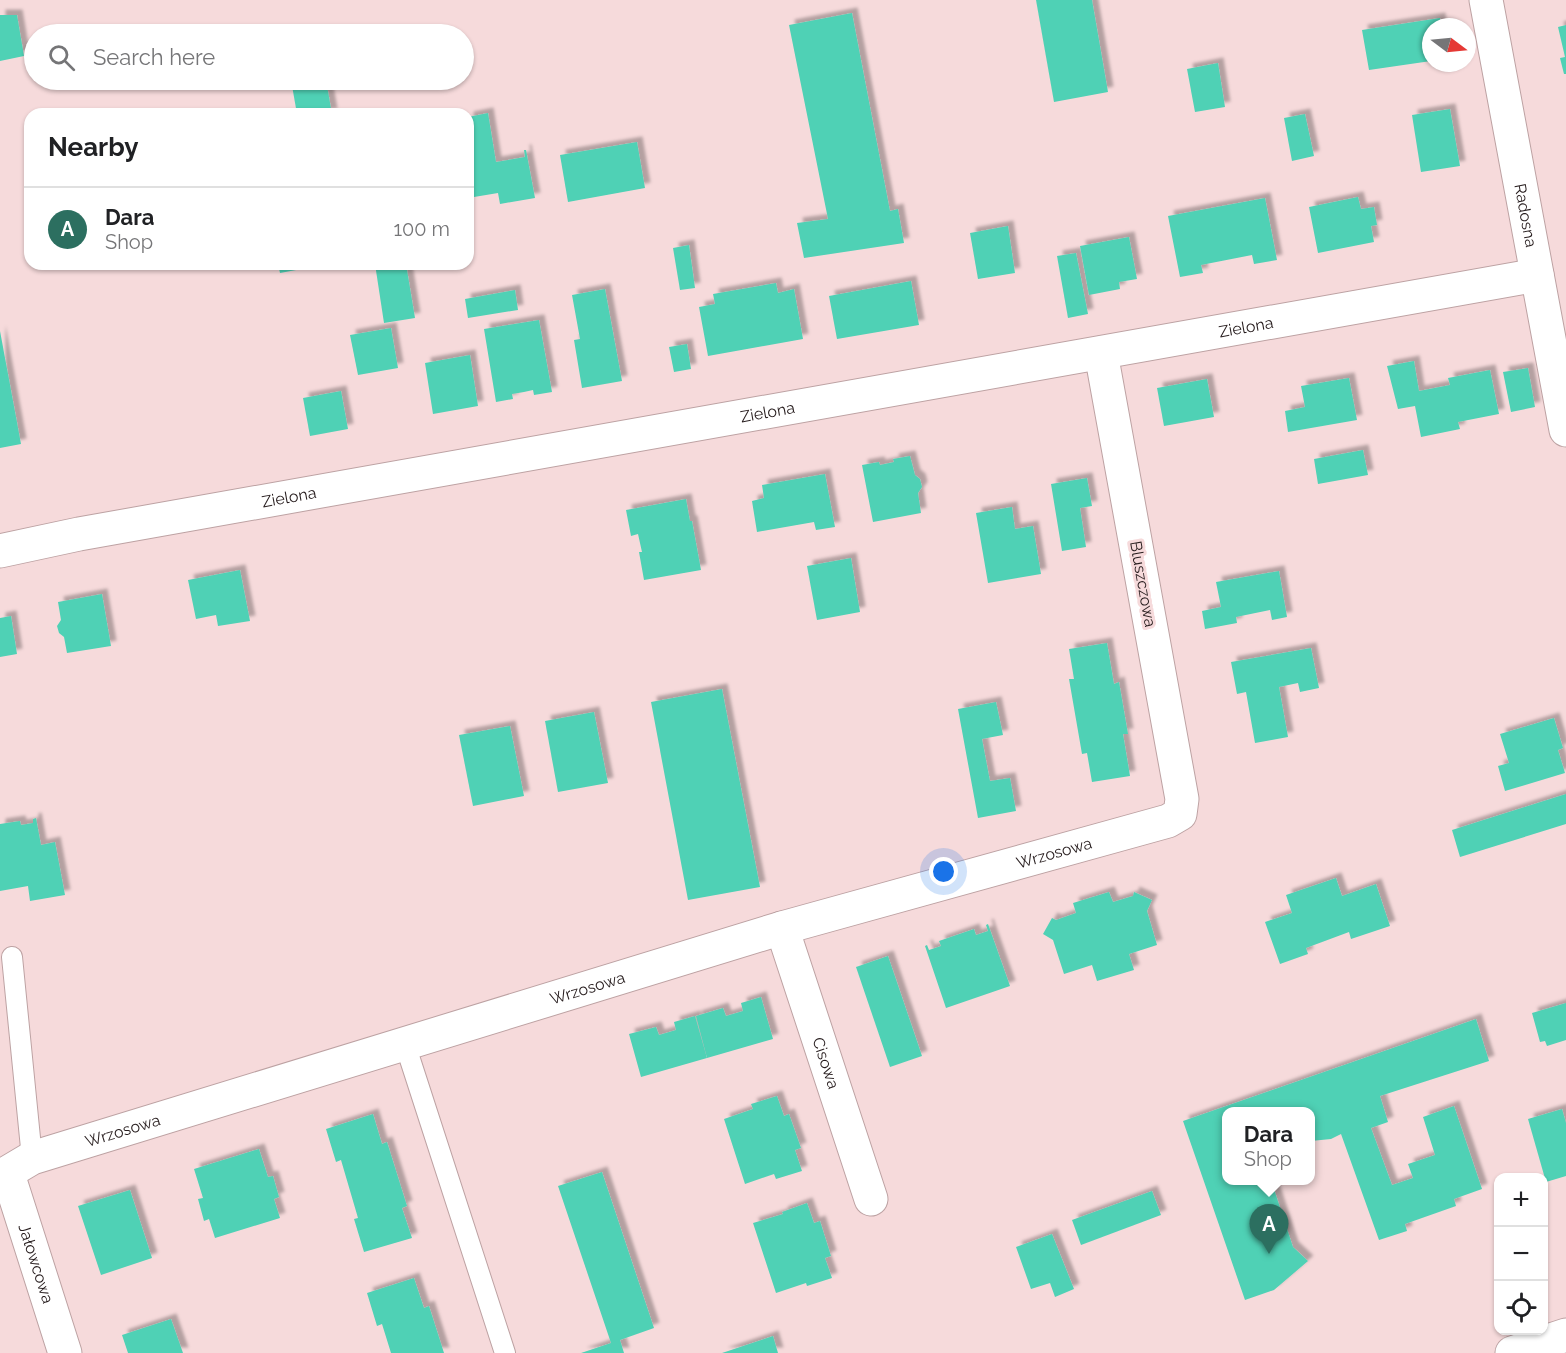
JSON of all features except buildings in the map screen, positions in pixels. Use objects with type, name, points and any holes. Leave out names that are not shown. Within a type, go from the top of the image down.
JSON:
[{"type":"street","name":"Radosna","points":[[1486,0],[1537,275],[1554,306],[1566,430]]},
{"type":"street","name":"Zielona","points":[[0,551],[126,526],[1537,275]]},
{"type":"street","name":"Bluszczowa","points":[[1101,353],[1182,799],[1180,814]]},
{"type":"street","name":"Wrzosowa","points":[[13,1170],[405,1044],[782,928],[1168,821],[1180,814]]},
{"type":"street","name":"Cisowa","points":[[782,928],[871,1198]]},
{"type":"street","name":"Jałowcowa","points":[[13,1170],[65,1353]]},
{"type":"street","points":[[1512,1353],[1566,1335]]},
{"type":"lane","points":[[12,957],[13,1170]]},
{"type":"lane","points":[[405,1044],[505,1353]]},
{"type":"place","name":"Dara","points":[[1269,1254]]}]
